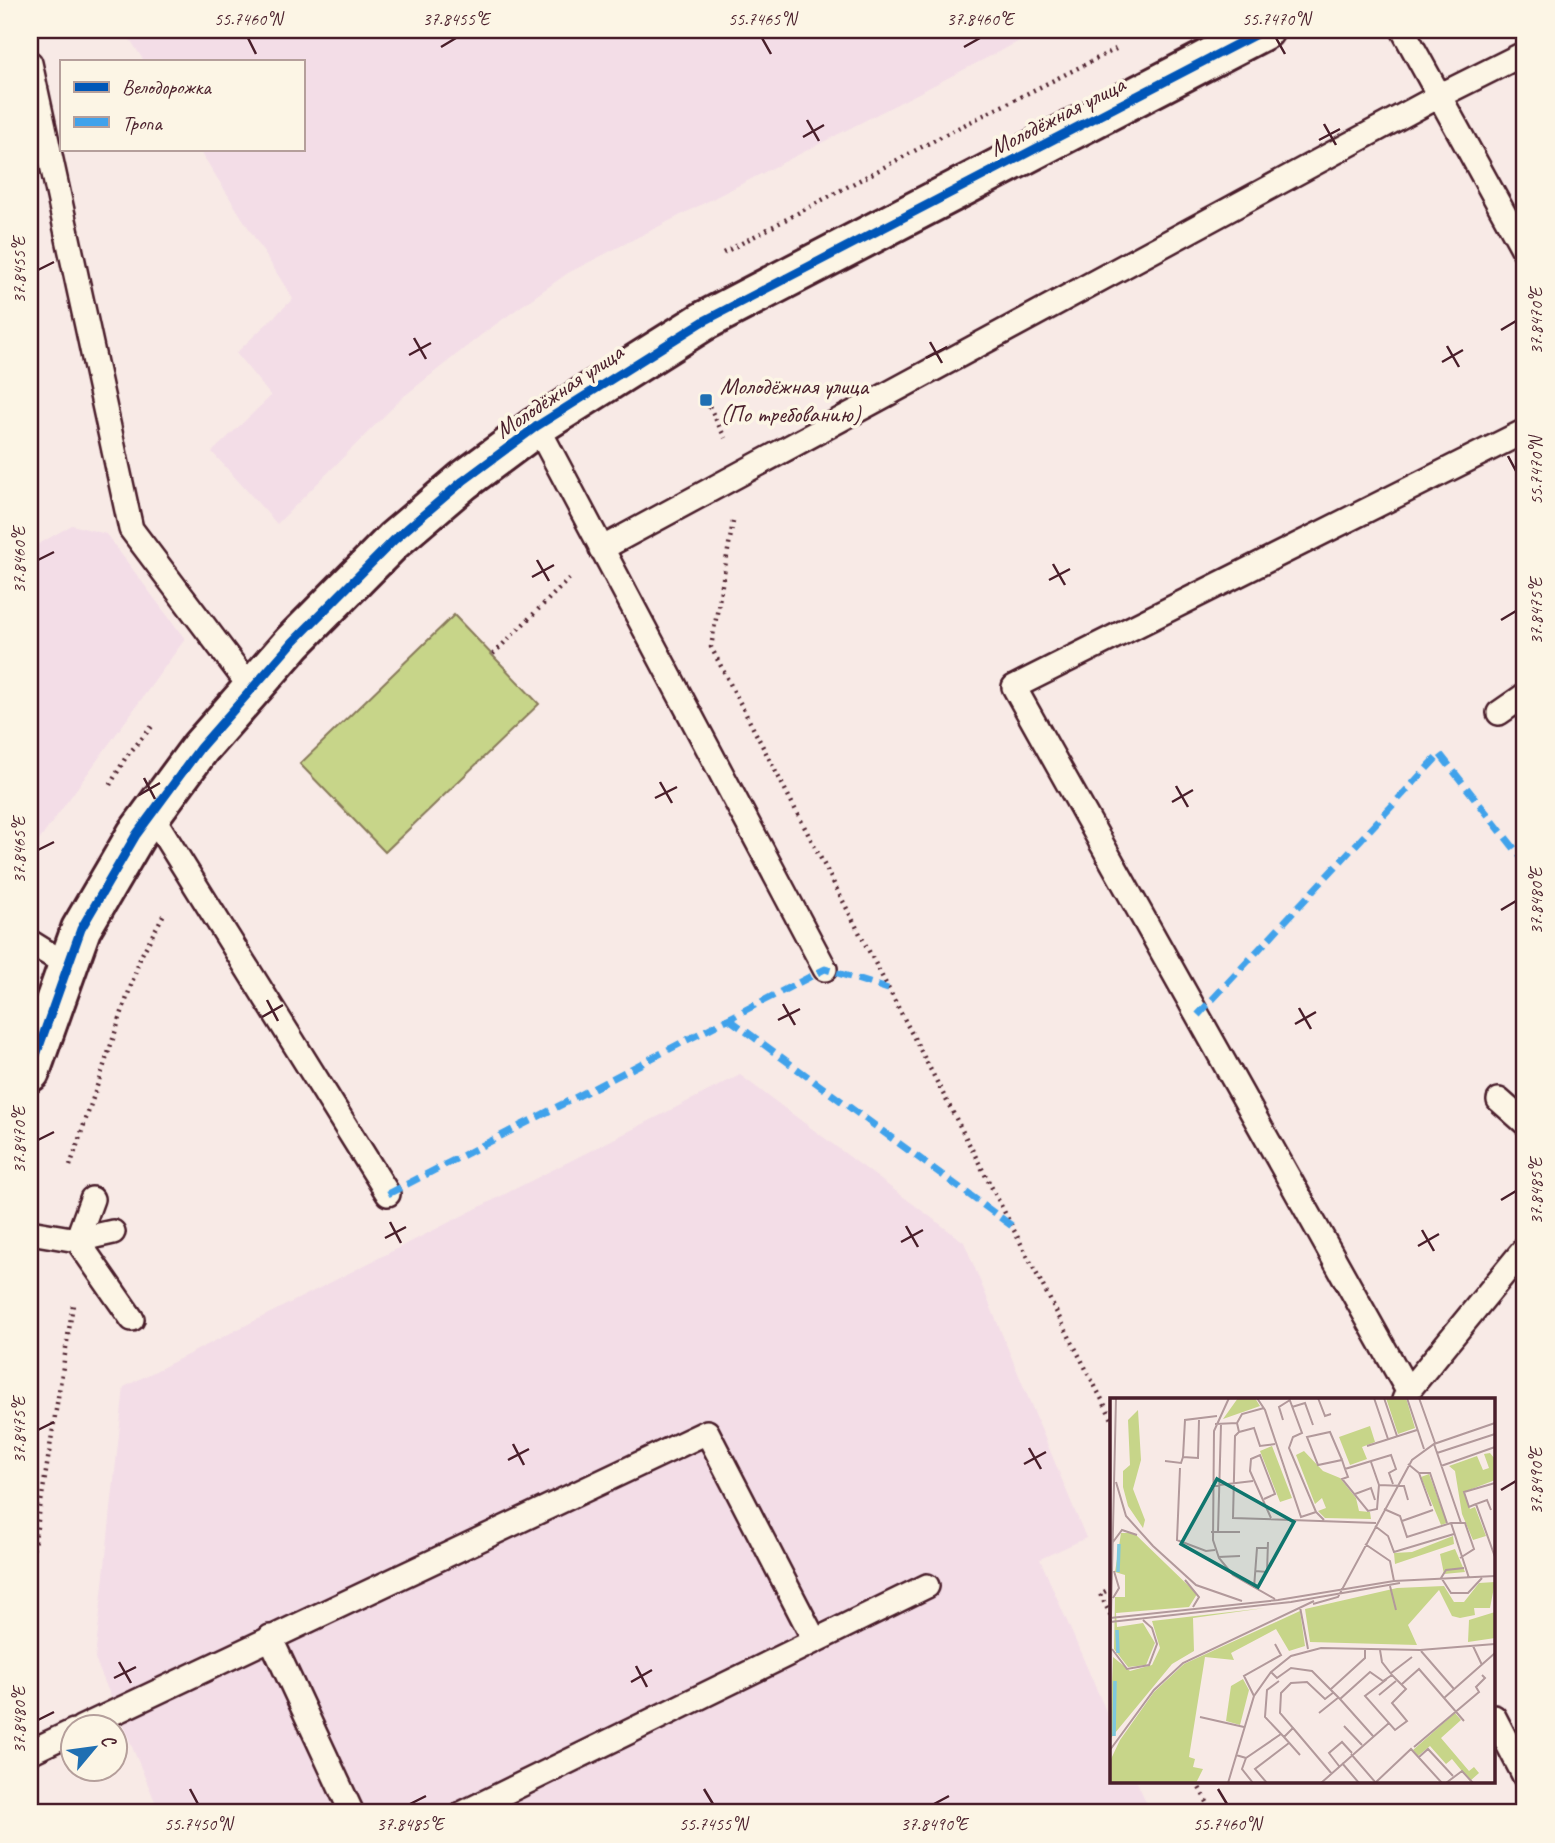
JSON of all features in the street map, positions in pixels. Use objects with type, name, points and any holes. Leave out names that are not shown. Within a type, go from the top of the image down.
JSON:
[{"type":"street","name":"Молодёжная улица","points":[[30,1072],[81,929],[151,814],[200,748],[251,688],[394,540],[463,481],[537,426],[704,321],[1264,30]]},
{"type":"lane","points":[[1403,30],[1525,252]]},
{"type":"lane","points":[[601,548],[1439,96],[1525,53]]},
{"type":"lane","points":[[30,63],[131,529],[251,688]]},
{"type":"lane","points":[[537,426],[825,969]]},
{"type":"lane","points":[[1525,431],[1014,687],[1406,1396],[1525,1248]]},
{"type":"lane","points":[[1499,713],[1525,695]]},
{"type":"lane","points":[[151,814],[388,1195]]},
{"type":"lane","points":[[30,942],[67,965]]},
{"type":"lane","points":[[1499,1100],[1525,1123]]},
{"type":"lane","points":[[77,1240],[92,1199]]},
{"type":"lane","points":[[30,1232],[77,1240],[113,1232]]},
{"type":"lane","points":[[77,1240],[132,1320]]},
{"type":"lane","points":[[108,1714],[707,1432],[816,1641]]},
{"type":"lane","points":[[463,1813],[927,1586]]},
{"type":"lane","points":[[270,1637],[352,1813]]},
{"type":"lane","points":[[1496,1721],[1525,1777]]},
{"type":"lane","points":[[30,1752],[60,1738]]},
{"type":"path","points":[[742,473],[711,647],[1110,1415]]},
{"type":"path","points":[[492,654],[601,548]]},
{"type":"path","points":[[1110,1589],[1100,1594],[1110,1614]]},
{"type":"path","points":[[1197,1784],[1213,1813]]},
{"type":"shaded area","points":[[124,30],[1041,30],[568,273],[485,332],[403,397],[277,524],[212,452],[271,396],[236,353],[293,299],[200,150],[304,150],[304,60],[143,60]]},
{"type":"shaded area","points":[[72,525],[106,534],[185,639],[30,853],[30,549]]},
{"type":"shaded area","points":[[740,1075],[964,1242],[1086,1538],[1040,1559],[1110,1720],[1110,1784],[1138,1784],[1151,1813],[160,1813],[130,1742],[130,1714],[118,1714],[95,1659],[124,1387]]},
{"type":"green space","points":[[454,615],[539,704],[385,852],[300,764]]},
{"type":"marked path","points":[[1198,1015],[1440,754],[1525,862]]},
{"type":"marked path","points":[[388,1194],[825,969],[888,989]]},
{"type":"marked path","points":[[729,1019],[1012,1226]]},
{"type":"cycle path","points":[[30,1072],[81,929],[136,835],[200,748],[293,642],[394,540],[463,481],[537,426],[704,321],[1264,30]]},
{"type":"place","name":"Молодёжная улица (По требованию)","points":[[706,400]]}]
